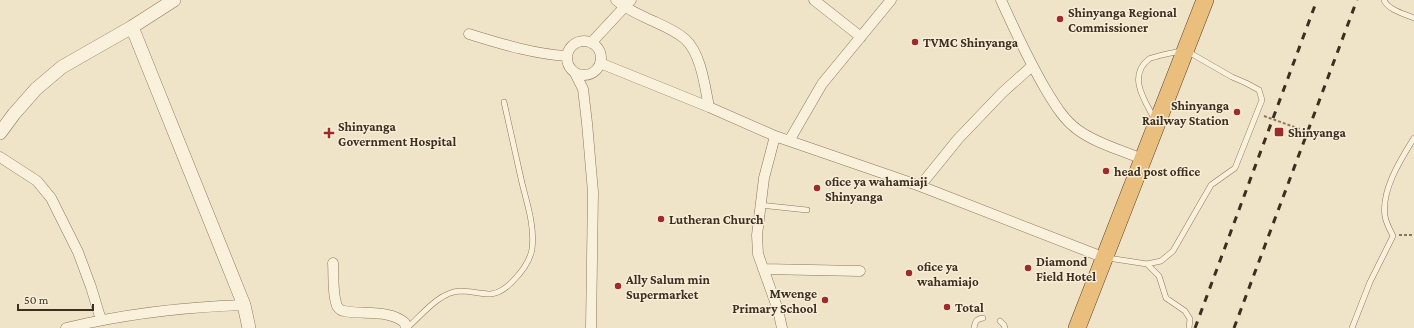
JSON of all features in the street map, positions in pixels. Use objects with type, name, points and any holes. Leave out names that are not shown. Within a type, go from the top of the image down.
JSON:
[{"type":"highway","points":[[1077,328],[1205,0]]},
{"type":"street","points":[[0,133],[23,104],[62,66],[132,27],[174,0]]},
{"type":"street","points":[[814,0],[861,37]]},
{"type":"street","points":[[789,141],[822,84],[891,0]]},
{"type":"street","points":[[1001,0],[1032,66],[1057,108],[1067,120],[1079,131],[1142,159]]},
{"type":"street","points":[[591,43],[624,2],[688,42],[696,54],[709,107]]},
{"type":"street","points":[[132,27],[244,305],[249,328]]},
{"type":"street","points":[[469,34],[526,50],[545,54],[567,56]]},
{"type":"street","points":[[575,73],[581,75],[589,74],[596,70],[600,63],[601,57],[596,46],[591,43],[577,43],[571,47],[567,56],[568,65],[575,73],[583,89],[587,123],[592,184],[593,229],[591,328]]},
{"type":"street","points":[[600,63],[709,107],[775,136],[920,186],[1105,258]]},
{"type":"street","points":[[920,186],[958,139],[1002,93],[1032,66]]},
{"type":"street","points":[[775,136],[764,178],[757,235],[758,254],[778,310],[782,328]]},
{"type":"street","points":[[0,157],[37,181],[51,198],[78,252],[102,320]]},
{"type":"street","points":[[333,263],[335,295],[340,310],[345,312],[374,313],[396,317],[404,323],[407,328]]},
{"type":"street","points":[[763,269],[860,271]]},
{"type":"street","points":[[66,328],[102,320],[202,306],[244,305]]},
{"type":"lane","points":[[1384,0],[1395,10],[1414,18]]},
{"type":"lane","points":[[1105,258],[1147,264],[1161,261],[1173,251],[1211,185],[1235,168],[1262,100],[1259,90],[1232,77],[1186,50],[1149,59],[1142,68],[1138,80],[1139,89],[1156,123]]},
{"type":"lane","points":[[407,328],[430,306],[447,294],[461,291],[491,294],[504,289],[523,271],[528,260],[532,248],[531,227],[526,197],[504,102]]},
{"type":"lane","points":[[1352,328],[1370,282],[1394,236],[1385,216],[1385,205],[1389,184],[1398,163],[1414,138]]},
{"type":"lane","points":[[760,205],[807,210]]},
{"type":"lane","points":[[1147,264],[1159,276],[1166,298],[1185,311],[1190,320],[1189,328]]},
{"type":"lane","points":[[974,328],[975,322],[978,319],[983,318]]},
{"type":"lane","points":[[1000,321],[1005,328]]},
{"type":"path","points":[[1264,116],[1319,136]]},
{"type":"path","points":[[1394,236],[1414,235]]},
{"type":"railway","points":[[1195,328],[1317,0]]},
{"type":"railway","points":[[1234,328],[1357,0]]},
{"type":"place","name":"Shinyanga Regional Commissioner","points":[[1060,19]]},
{"type":"place","name":"TVMC Shinyanga","points":[[915,42]]},
{"type":"place","name":"Shinyanga Railway Station","points":[[1237,112]]},
{"type":"place","name":"Shinyanga","points":[[1279,132]]},
{"type":"place","name":"Shinyanga Government Hospital","points":[[329,133]]},
{"type":"place","name":"head post office","points":[[1106,171]]},
{"type":"place","name":"ofice ya wahamiaji Shinyanga","points":[[817,188]]},
{"type":"place","name":"Lutheran Church","points":[[661,219]]},
{"type":"place","name":"Diamond Field Hotel","points":[[1028,268]]},
{"type":"place","name":"ofice ya wahamiajo","points":[[909,273]]},
{"type":"place","name":"Ally Salum min Supermarket","points":[[618,286]]},
{"type":"place","name":"Mwenge Primary School","points":[[825,300]]},
{"type":"place","name":"Total","points":[[947,307]]}]
